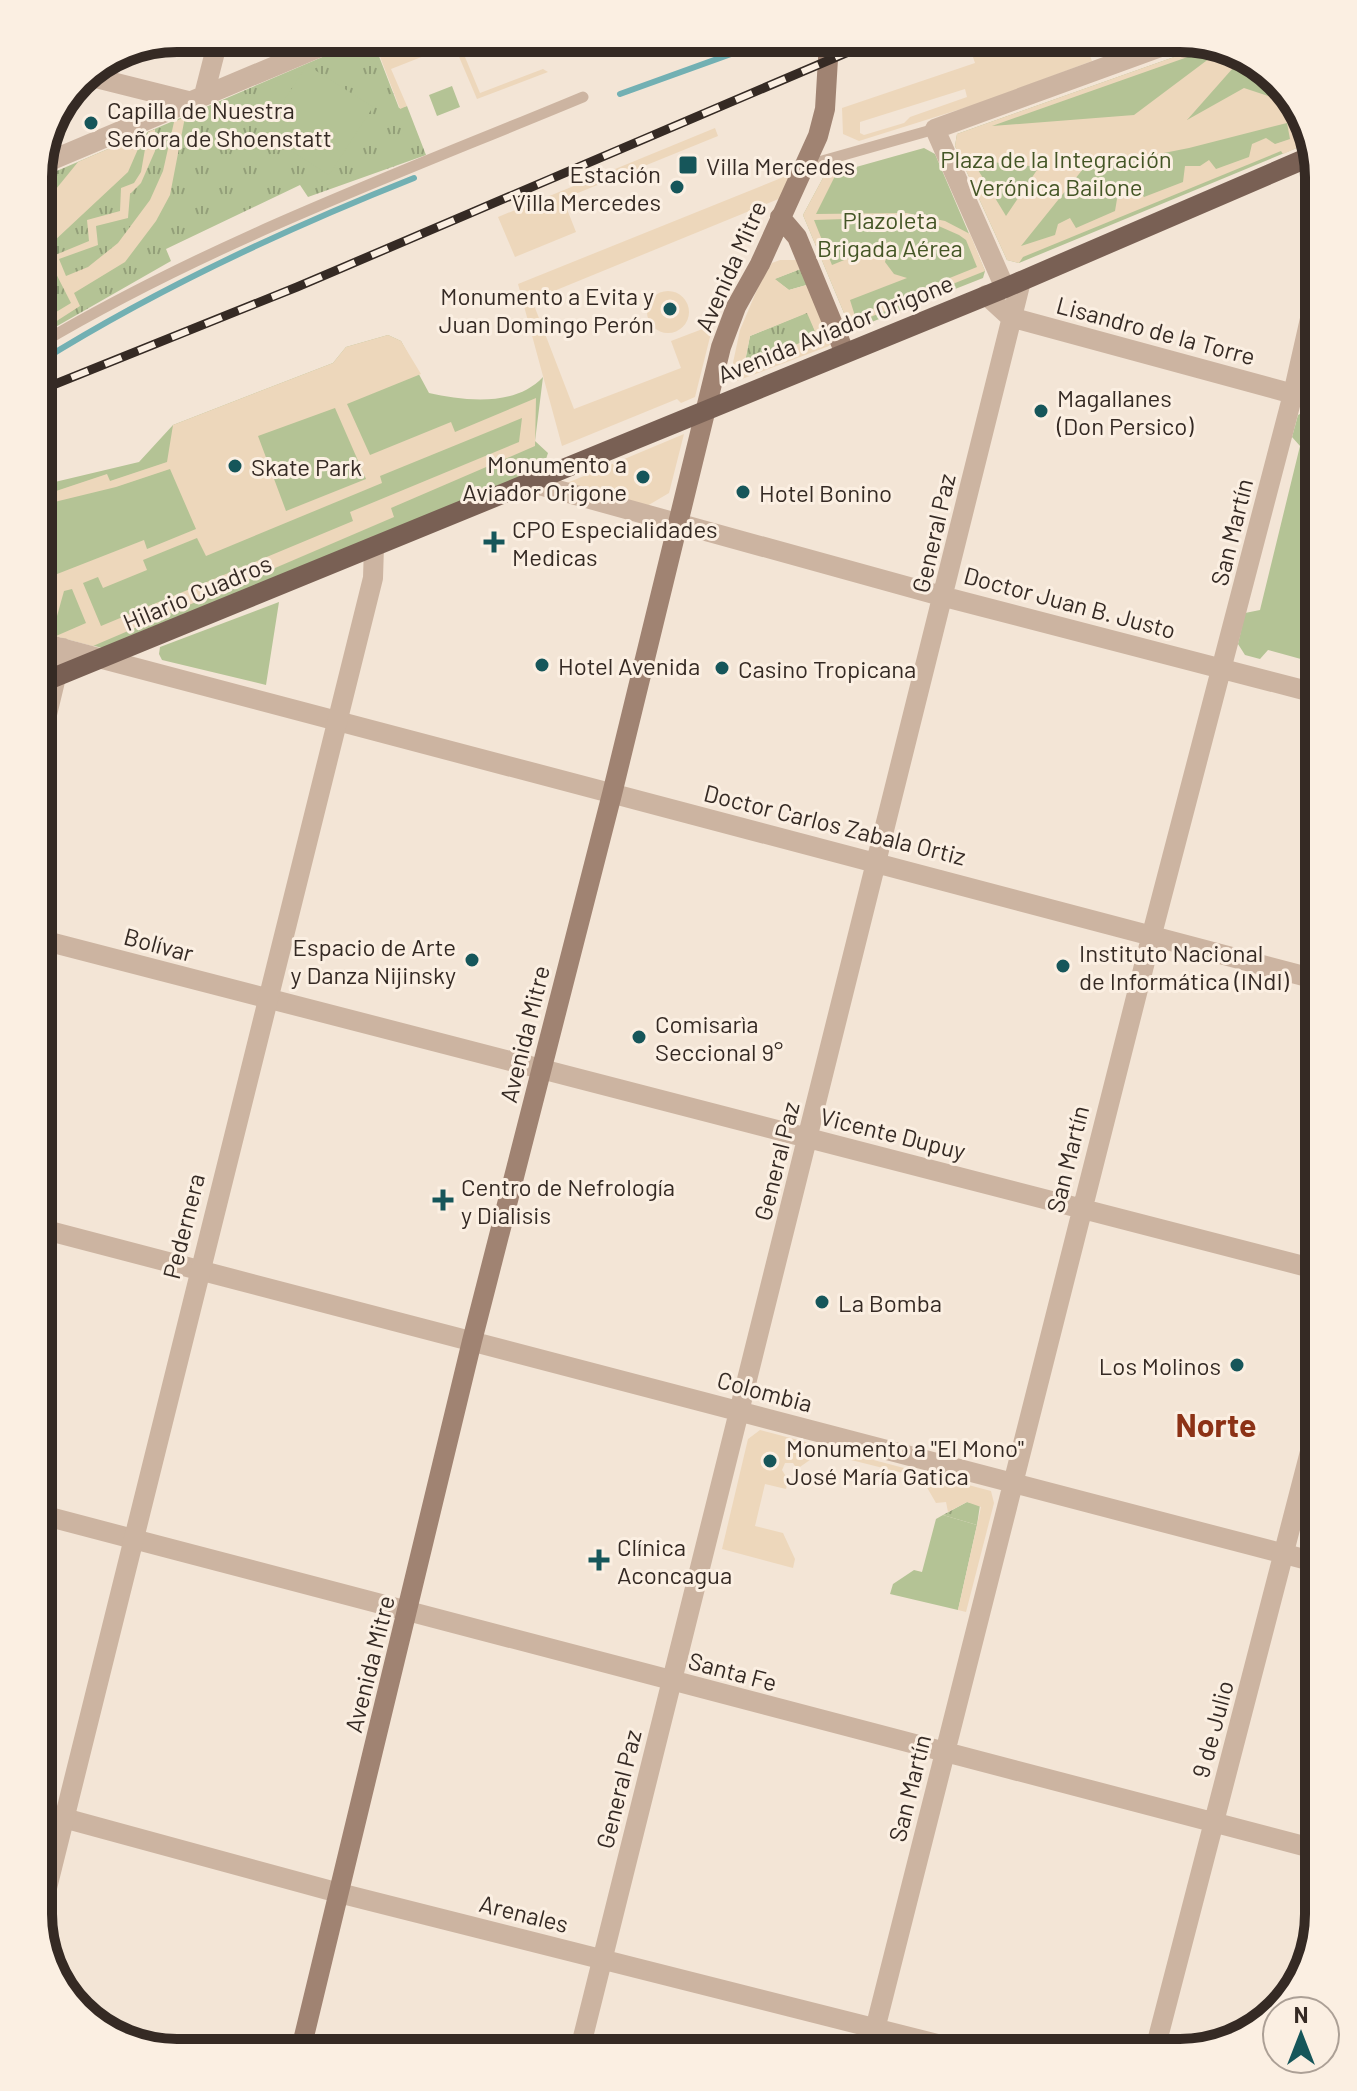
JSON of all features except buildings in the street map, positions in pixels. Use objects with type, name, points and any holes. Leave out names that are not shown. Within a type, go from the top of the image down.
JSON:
[{"type":"main road","name":"Avenida Mitre","points":[[303,2039],[409,1613],[472,1341],[707,407],[731,321],[808,165],[825,109],[828,52]]},
{"type":"main road","name":"Avenida Aviador Origone","points":[[374,546],[532,483],[707,407],[1004,288],[1304,159]]},
{"type":"main road","points":[[780,217],[797,237],[844,351]]},
{"type":"main road","name":"Hilario Cuadros","points":[[52,678],[374,546]]},
{"type":"street","points":[[196,98],[214,52]]},
{"type":"street","points":[[54,159],[308,52]]},
{"type":"street","points":[[1004,288],[935,129],[1147,52]]},
{"type":"street","points":[[101,79],[196,98]]},
{"type":"street","name":"General Paz","points":[[582,2039],[945,597],[1010,317],[1004,288]]},
{"type":"street","name":"Lisandro de la Torre","points":[[1004,288],[1010,317],[1305,397]]},
{"type":"street","name":"San Martín","points":[[872,2039],[1305,341]]},
{"type":"street","name":"Doctor Juan B. Justo","points":[[532,483],[945,597],[1305,690]]},
{"type":"street","name":"Pedernera","points":[[52,1870],[373,578],[374,546]]},
{"type":"street","name":"Doctor Carlos Zabala Ortiz","points":[[52,645],[1305,976]]},
{"type":"street","points":[[52,671],[63,648]]},
{"type":"street","name":"Bolívar","points":[[52,943],[267,1000]]},
{"type":"street","name":"Vicente Dupuy","points":[[267,1000],[1305,1266]]},
{"type":"street","name":"Colombia","points":[[52,1232],[1305,1559]]},
{"type":"street","name":"9 de Julio","points":[[1158,2039],[1305,1473]]},
{"type":"street","name":"Santa Fe","points":[[52,1518],[1305,1846]]},
{"type":"street","name":"Arenales","points":[[52,1815],[339,1893],[918,2039]]},
{"type":"lane","points":[[52,337],[162,276],[275,224],[360,186],[583,97]]},
{"type":"lane","points":[[808,165],[935,129]]},
{"type":"green space","points":[[334,52],[377,52],[399,108],[407,106],[426,155],[308,197],[300,185],[166,249],[171,261],[52,329],[52,173]]},
{"type":"green space","name":"Plaza de la Integración Verónica Bailone","points":[[1188,52],[1228,62],[1256,78],[1279,101],[1300,142],[1299,147],[1019,263],[1007,260],[955,146],[957,134]]},
{"type":"green space","points":[[307,65],[373,107],[329,175],[263,133]]},
{"type":"green space","points":[[452,86],[460,107],[437,116],[429,95]]},
{"type":"green space","name":"Plazoleta Brigada Aérea","points":[[924,148],[935,154],[985,271],[983,278],[859,327],[849,325],[803,215],[824,176]]},
{"type":"green space","points":[[803,268],[810,284],[789,290],[774,279]]},
{"type":"green space","points":[[808,312],[817,336],[744,367],[750,336]]},
{"type":"green space","points":[[388,335],[401,341],[429,393],[458,398],[504,397],[532,387],[543,377],[535,441],[548,453],[543,468],[106,649],[52,635],[52,483],[139,462],[173,425],[333,363],[346,347]]},
{"type":"green space","points":[[1305,412],[1305,660],[1268,650],[1260,659],[1245,655],[1238,644],[1245,613],[1260,610],[1300,446],[1292,437],[1298,415]]},
{"type":"green space","points":[[279,602],[266,685],[162,660],[159,654],[160,647]]},
{"type":"green space","points":[[967,1502],[980,1505],[977,1525],[943,1515]]},
{"type":"green space","points":[[943,1515],[977,1525],[958,1610],[890,1594],[893,1584],[914,1570],[922,1572],[936,1519]]},
{"type":"shaded area","points":[[434,52],[391,69],[407,106],[400,109],[379,54]]},
{"type":"shaded area","points":[[457,52],[463,52],[480,93],[543,69],[548,72],[477,99]]},
{"type":"shaded area","points":[[971,52],[1088,52],[1092,61],[980,103],[859,141],[843,134],[842,108],[975,63]],"holes":[[[965,89],[967,97],[910,117],[904,123],[864,135],[860,133],[860,122]]]},
{"type":"shaded area","points":[[1188,52],[1197,54],[992,126],[1134,115],[1212,56],[1243,69],[1233,68],[1187,120],[1244,88],[1277,99],[1300,143],[1299,147],[1283,154],[1281,151],[1023,257],[1019,263],[1007,260],[955,146],[957,134]],"holes":[[[1287,123],[1290,139],[1275,144],[1266,138],[1252,144],[1249,157],[1216,169],[1209,160],[1200,166],[1185,166],[1183,182],[1144,197],[1137,189],[1117,199],[1115,211],[1076,228],[1070,218],[1058,224],[1055,235],[1021,246],[1083,169],[1189,148]],[[972,160],[1039,167],[1006,216]]]},
{"type":"shaded area","points":[[185,117],[170,195],[156,221],[125,262],[74,293],[80,306],[52,324],[52,315],[71,303],[52,266],[52,256],[89,241],[87,220],[120,211],[121,188],[134,183],[141,172],[148,132],[155,129],[155,151],[141,183],[130,194],[128,218],[96,226],[98,245],[59,259],[66,276],[88,267],[118,243],[150,200],[163,171],[174,122]]},
{"type":"shaded area","points":[[715,128],[718,136],[563,199],[576,232],[515,257],[498,217]]},
{"type":"shaded area","points":[[145,133],[128,172],[52,243],[52,194],[78,162]]},
{"type":"shaded area","points":[[796,172],[781,198],[532,300],[574,409],[681,368],[671,341],[713,325],[695,397],[681,403],[677,399],[562,446],[518,284]]},
{"type":"shaded area","points":[[837,172],[816,214],[907,213],[945,221],[970,234],[985,271],[858,322],[859,327],[849,325],[803,215],[824,176]],"holes":[[[907,217],[925,220],[966,240],[977,267],[855,316],[850,300],[907,278],[894,274],[885,262],[891,241],[832,265],[814,220]]]},
{"type":"shaded area","points":[[797,260],[803,268],[775,279],[789,290],[810,284],[832,341],[829,346],[734,382],[731,372],[740,330],[772,263]],"holes":[[[807,313],[817,336],[744,366],[750,336]]]},
{"type":"shaded area","points":[[668,291],[683,297],[689,312],[683,327],[668,333],[653,327],[647,312],[653,297]]},
{"type":"shaded area","points":[[388,335],[401,341],[421,374],[347,404],[370,455],[451,422],[455,432],[536,398],[535,446],[391,508],[394,517],[93,646],[56,636],[86,623],[72,589],[64,591],[52,634],[52,586],[55,585],[52,576],[144,540],[147,549],[196,529],[170,469],[116,487],[52,503],[52,492],[107,474],[110,481],[167,462],[173,425],[333,363],[346,347]],"holes":[[[335,408],[366,479],[286,511],[258,436]],[[522,418],[519,442],[350,512],[353,521],[101,626],[83,583],[98,577],[103,588],[147,570],[143,560],[197,538],[206,556],[382,483],[380,476]]]},
{"type":"shaded area","points":[[684,434],[669,493],[647,506],[567,483]]},
{"type":"shaded area","points":[[760,1430],[991,1491],[994,1503],[966,1612],[958,1610],[981,1507],[967,1502],[948,1512],[946,1502],[936,1503],[925,1484],[915,1480],[915,1476],[827,1454],[817,1455],[797,1469],[793,1463],[785,1463],[782,1470],[788,1480],[786,1489],[765,1484],[755,1526],[783,1533],[795,1559],[793,1568],[722,1549],[748,1439]]},
{"type":"waterway","points":[[620,94],[736,52]]},
{"type":"waterway","points":[[52,354],[222,262],[414,178]]},
{"type":"railway","points":[[52,385],[297,287],[848,52]]},
{"type":"place","name":"Capilla de Nuestra Señora de Shoenstatt","points":[[91,123]]},
{"type":"place","name":"Villa Mercedes","points":[[688,165]]},
{"type":"place","name":"Estación Villa Mercedes","points":[[677,187]]},
{"type":"place","name":"Monumento a Evita y Juan Domingo Perón","points":[[670,309]]},
{"type":"place","name":"Magallanes (Don Persico)","points":[[1041,411]]},
{"type":"place","name":"Skate Park","points":[[235,466]]},
{"type":"place","name":"Monumento a Aviador Origone","points":[[643,477]]},
{"type":"place","name":"Hotel Bonino","points":[[743,492]]},
{"type":"place","name":"CPO Especialidades Medicas","points":[[494,542]]},
{"type":"place","name":"Hotel Avenida","points":[[542,665]]},
{"type":"place","name":"Casino Tropicana","points":[[722,668]]},
{"type":"place","name":"Espacio de Arte y Danza Nijinsky","points":[[472,960]]},
{"type":"place","name":"Instituto Nacional de Informática (INdI)","points":[[1063,966]]},
{"type":"place","name":"Comisarìa Seccional 9°","points":[[639,1037]]},
{"type":"place","name":"Centro de Nefrología y Dialisis","points":[[443,1200]]},
{"type":"place","name":"La Bomba","points":[[822,1302]]},
{"type":"place","name":"Los Molinos","points":[[1237,1365]]},
{"type":"place","name":"Monumento a \"El Mono\" José María Gatica","points":[[770,1461]]},
{"type":"place","name":"Clínica Aconcagua","points":[[599,1560]]},
{"type":"district","name":"Norte","points":[[1216,1424]]}]
